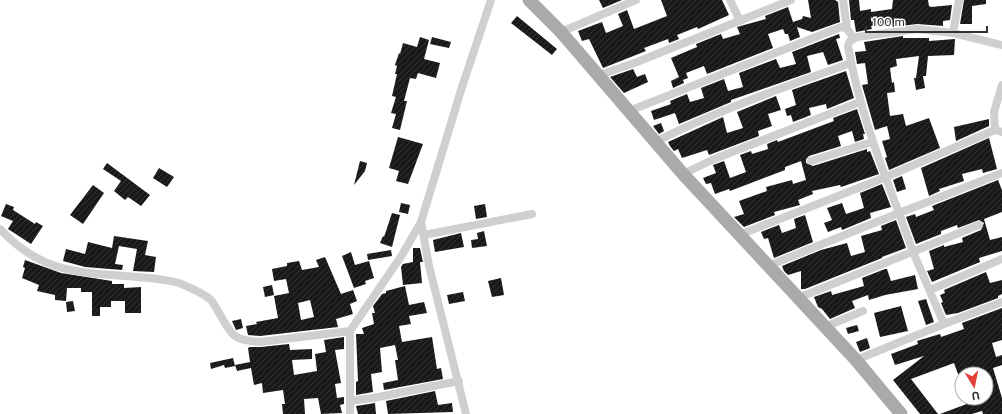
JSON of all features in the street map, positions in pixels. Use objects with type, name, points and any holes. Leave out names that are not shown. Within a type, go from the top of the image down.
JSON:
[{"type":"main road","points":[[531,0],[562,32],[597,76],[683,174],[856,360],[901,414]]},
{"type":"street","points":[[350,414],[350,331],[402,255],[421,222],[462,87],[491,0]]},
{"type":"street","points":[[562,32],[636,0]]},
{"type":"street","points":[[730,0],[740,21]]},
{"type":"street","points":[[597,76],[637,62],[791,0]]},
{"type":"street","points":[[843,0],[847,29],[854,38]]},
{"type":"street","points":[[953,33],[959,0]]},
{"type":"street","points":[[629,111],[841,28],[847,29]]},
{"type":"street","points":[[944,324],[913,252],[872,142],[860,102],[848,43],[854,38],[916,29],[953,33],[1002,45]]},
{"type":"street","points":[[655,142],[683,128],[744,102],[851,63]]},
{"type":"street","points":[[739,235],[886,178],[999,131],[994,112],[1002,85]]},
{"type":"street","points":[[683,174],[712,160],[860,102]]},
{"type":"street","points":[[811,162],[872,142]]},
{"type":"street","points":[[768,266],[1002,173]]},
{"type":"street","points":[[424,235],[532,214]]},
{"type":"street","points":[[421,222],[429,266],[459,381],[466,414]]},
{"type":"street","points":[[798,298],[979,225]]},
{"type":"street","points":[[0,229],[22,249],[42,262],[58,268],[79,272],[163,279],[179,283],[212,301],[232,336],[246,341],[260,342],[350,331]]},
{"type":"street","points":[[930,290],[1002,259]]},
{"type":"street","points":[[856,360],[1002,302]]},
{"type":"street","points":[[825,327],[864,311]]},
{"type":"street","points":[[350,400],[373,398],[459,381]]},
{"type":"building","points":[[599,0],[622,0],[603,8]]},
{"type":"building","points":[[661,0],[722,0],[729,15],[698,29],[697,27],[677,35],[679,39],[669,43],[668,39],[644,48],[646,51],[603,68],[589,39],[582,41],[578,31],[602,22],[606,33],[623,26],[618,14],[627,10],[634,29],[667,16]]},
{"type":"building","points":[[808,0],[835,0],[838,2],[840,22],[812,32],[797,27],[800,37],[790,41],[788,34],[785,34],[783,29],[768,34],[773,48],[707,74],[704,66],[686,73],[688,78],[683,80],[684,83],[673,88],[671,81],[679,77],[671,58],[697,47],[696,44],[721,34],[723,39],[740,34],[737,27],[766,19],[765,16],[788,7],[793,22],[802,19],[803,16],[811,18]]},
{"type":"building","points":[[849,0],[859,0],[860,11],[871,9],[871,12],[892,9],[893,0],[928,0],[929,6],[931,7],[952,5],[950,20],[943,21],[943,26],[917,24],[893,27],[892,22],[871,26],[872,29],[856,32],[854,20],[851,20]]},
{"type":"building","points":[[964,0],[986,0],[986,4],[972,6],[972,24],[960,24]]},
{"type":"building","points":[[517,16],[557,49],[552,55],[511,23]]},
{"type":"building","points":[[839,34],[840,38],[836,39],[843,60],[828,65],[823,52],[807,56],[811,72],[731,100],[731,102],[679,124],[675,113],[654,120],[651,111],[671,104],[670,101],[687,94],[690,102],[704,98],[701,88],[724,79],[728,91],[743,87],[739,73],[776,59],[780,68],[796,64],[792,52]]},
{"type":"building","points":[[903,36],[903,38],[929,38],[929,41],[955,39],[954,55],[928,56],[926,76],[923,76],[925,88],[916,90],[914,78],[916,78],[919,56],[896,59],[897,66],[890,68],[895,92],[887,93],[890,116],[903,114],[906,126],[929,118],[940,148],[889,170],[882,141],[890,139],[887,126],[875,130],[862,85],[868,84],[865,63],[857,64],[855,52],[866,51],[864,42]]},
{"type":"building","points":[[420,37],[429,40],[424,59],[440,63],[436,78],[418,73],[416,79],[410,78],[404,101],[407,101],[400,130],[392,128],[396,114],[391,113],[396,97],[392,96],[397,74],[395,74],[397,66],[395,65],[403,43],[417,47]]},
{"type":"building","points":[[432,37],[451,42],[449,48],[430,44]]},
{"type":"building","points":[[633,69],[637,77],[645,74],[648,82],[624,93],[610,77]]},
{"type":"building","points":[[846,71],[854,98],[827,109],[826,104],[809,108],[811,115],[793,122],[791,115],[787,116],[785,109],[796,105],[792,90]]},
{"type":"building","points":[[776,96],[781,110],[768,114],[772,126],[758,131],[759,136],[709,155],[707,150],[682,158],[678,149],[674,151],[668,142],[723,117],[727,133],[743,128],[737,112]]},
{"type":"building","points":[[857,109],[865,134],[863,134],[864,139],[855,142],[852,131],[838,136],[841,146],[809,156],[806,159],[806,163],[813,166],[867,149],[867,152],[870,151],[879,174],[841,187],[840,185],[812,191],[813,194],[798,200],[800,205],[774,212],[775,215],[744,227],[734,217],[744,214],[739,201],[767,191],[766,187],[792,180],[793,184],[806,180],[801,161],[785,167],[785,170],[730,191],[729,189],[715,194],[711,183],[706,184],[703,178],[716,173],[713,165],[724,161],[730,178],[746,172],[740,155],[751,151],[752,154],[768,149],[767,144],[777,140],[778,142],[834,121],[833,118]]},
{"type":"building","points":[[989,119],[989,126],[956,141],[954,127]]},
{"type":"building","points":[[661,123],[664,131],[659,134],[653,126]]},
{"type":"building","points":[[398,137],[423,144],[408,184],[396,181],[399,171],[389,168]]},
{"type":"building","points":[[989,138],[997,169],[983,173],[982,169],[962,174],[964,181],[939,189],[940,191],[929,196],[921,168]]},
{"type":"building","points":[[360,161],[367,163],[365,171],[354,185]]},
{"type":"building","points":[[107,163],[150,195],[141,206],[128,197],[125,200],[114,191],[121,181],[103,169]]},
{"type":"building","points":[[159,168],[174,177],[167,187],[153,178]]},
{"type":"building","points":[[902,176],[906,189],[897,192],[893,180]]},
{"type":"building","points":[[998,180],[1002,190],[1002,212],[984,219],[990,240],[1002,237],[1002,251],[979,258],[980,262],[932,282],[927,271],[934,269],[929,251],[944,245],[944,247],[963,242],[962,238],[981,230],[984,223],[979,220],[958,228],[957,225],[941,231],[941,234],[916,244],[906,217],[915,214],[916,217],[934,210],[932,206]]},
{"type":"building","points":[[882,184],[891,207],[870,213],[871,218],[842,230],[841,227],[828,232],[824,223],[832,220],[827,208],[842,203],[846,214],[864,208],[860,193]]},
{"type":"building","points":[[93,185],[104,193],[83,224],[70,215]]},
{"type":"building","points":[[401,203],[410,205],[408,214],[399,212]]},
{"type":"building","points":[[6,204],[14,207],[13,210],[35,224],[36,222],[43,226],[31,244],[8,229],[13,221],[1,216]]},
{"type":"building","points":[[485,204],[487,217],[476,219],[474,206]]},
{"type":"building","points":[[392,213],[400,215],[392,247],[380,243],[383,236],[384,237]]},
{"type":"building","points":[[805,215],[813,242],[774,258],[768,238],[764,239],[761,232],[779,225],[782,233],[796,228],[794,219]]},
{"type":"building","points":[[896,220],[906,248],[805,289],[801,289],[801,271],[788,275],[784,271],[782,266],[821,250],[847,243],[851,256],[865,252],[861,236],[882,230],[881,226]]},
{"type":"building","points":[[484,231],[487,246],[472,248],[471,240],[478,239],[477,233]]},
{"type":"building","points":[[461,233],[464,247],[435,252],[433,240]]},
{"type":"building","points":[[114,236],[148,241],[145,255],[156,257],[154,272],[133,271],[137,249],[119,246],[115,264],[123,265],[122,270],[85,267],[63,261],[66,249],[85,254],[88,242],[112,248]]},
{"type":"building","points":[[413,248],[420,248],[423,262],[420,262],[422,283],[403,285],[401,267],[403,264],[413,262]]},
{"type":"building","points":[[391,250],[392,256],[368,260],[367,254]]},
{"type":"building","points":[[351,252],[355,265],[369,261],[374,278],[365,281],[366,284],[354,288],[342,256]]},
{"type":"building","points":[[325,257],[341,294],[353,290],[357,301],[350,304],[353,314],[336,319],[338,327],[260,336],[248,335],[246,326],[257,324],[256,322],[278,318],[274,296],[289,293],[286,279],[274,281],[272,269],[287,266],[287,263],[299,261],[302,270],[319,267],[316,260]],"holes":[[[310,300],[314,317],[301,320],[298,303]]]},
{"type":"building","points":[[25,260],[61,273],[112,281],[112,284],[124,284],[124,288],[141,287],[141,313],[125,313],[125,301],[111,301],[111,307],[100,307],[100,316],[92,316],[92,292],[81,292],[81,288],[67,288],[66,301],[55,300],[55,295],[37,291],[39,285],[22,278],[25,268],[23,267]]},
{"type":"building","points":[[887,269],[891,281],[915,275],[918,289],[885,295],[869,300],[868,295],[852,301],[855,308],[830,319],[822,309],[818,307],[814,297],[831,291],[832,295],[864,286],[862,278]]},
{"type":"building","points":[[986,272],[990,283],[1002,280],[1002,294],[998,296],[998,298],[958,313],[946,315],[941,303],[943,302],[940,295],[945,293],[944,290]]},
{"type":"building","points":[[501,278],[504,295],[492,297],[488,281]]},
{"type":"building","points":[[272,285],[274,295],[265,297],[263,287]]},
{"type":"building","points":[[405,286],[409,305],[424,302],[427,313],[409,316],[411,324],[399,326],[402,342],[432,337],[437,369],[441,368],[443,379],[384,390],[383,383],[398,380],[395,360],[398,360],[395,345],[380,348],[382,372],[371,374],[373,392],[356,395],[356,382],[358,381],[356,334],[364,334],[362,328],[374,324],[372,313],[375,313],[373,306],[382,294],[386,293],[386,291]]},
{"type":"building","points":[[463,292],[465,301],[449,304],[447,295]]},
{"type":"building","points":[[926,299],[934,322],[926,325],[918,301]]},
{"type":"building","points":[[73,301],[75,311],[67,312],[66,302]]},
{"type":"building","points":[[901,306],[908,331],[880,337],[874,313]]},
{"type":"building","points":[[1002,308],[1002,340],[992,343],[996,357],[1002,355],[1002,365],[994,368],[994,366],[955,366],[954,363],[911,379],[938,414],[920,414],[893,380],[924,356],[895,365],[891,354],[918,344],[917,341],[940,334],[941,337],[964,329],[962,323]]},
{"type":"building","points":[[241,319],[243,328],[236,330],[232,321]]},
{"type":"building","points":[[857,325],[859,331],[848,334],[846,328]]},
{"type":"building","points":[[344,337],[344,349],[335,350],[341,383],[335,384],[337,398],[344,397],[344,404],[340,405],[342,413],[321,414],[318,398],[304,399],[305,414],[283,414],[282,404],[285,404],[283,390],[263,393],[262,383],[254,385],[251,368],[237,371],[235,365],[250,362],[248,348],[250,347],[289,344],[290,350],[312,349],[312,359],[292,360],[294,375],[317,371],[315,354],[326,352],[324,340]]},
{"type":"building","points":[[867,338],[870,348],[860,352],[856,342]]},
{"type":"building","points":[[233,358],[235,366],[225,368],[224,365],[211,369],[210,363]]},
{"type":"building","points":[[994,371],[1002,398],[1002,414],[983,414],[982,411],[972,414],[940,414],[961,406],[994,406]]},
{"type":"building","points":[[435,391],[438,405],[452,403],[453,412],[388,414],[386,401]]},
{"type":"building","points":[[375,403],[376,414],[358,414],[356,406]]}]
